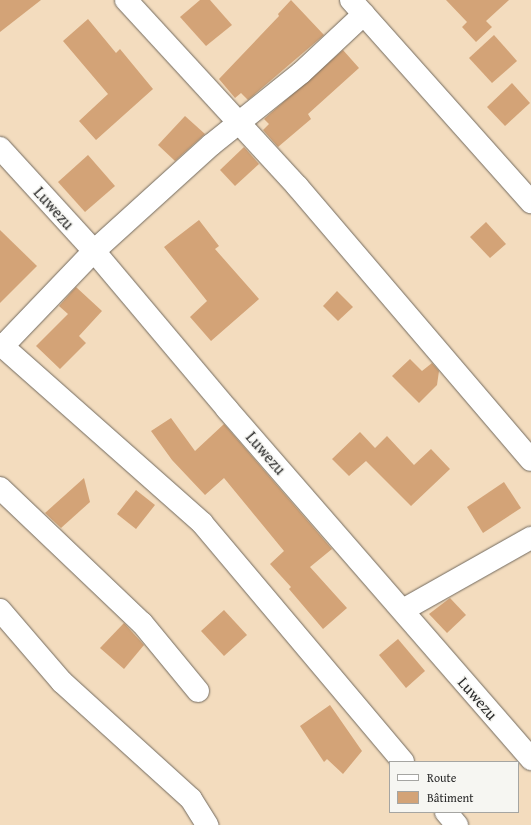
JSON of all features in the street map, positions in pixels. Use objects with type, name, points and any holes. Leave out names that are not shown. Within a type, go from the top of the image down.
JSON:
[{"type":"street","points":[[126,0],[297,186],[531,460]]},
{"type":"street","points":[[402,761],[202,524],[2,345],[94,251],[239,124],[301,73],[358,7],[531,202]]},
{"type":"street","name":"Luwezu","points":[[0,148],[94,251],[227,409],[531,759]]},
{"type":"street","points":[[0,488],[142,624],[198,691]]},
{"type":"street","points":[[403,610],[531,538]]},
{"type":"street","points":[[0,610],[62,682],[190,800],[207,825]]},
{"type":"street","points":[[447,813],[457,825]]},
{"type":"building","points":[[0,0],[41,0],[0,32]]},
{"type":"building","points":[[200,0],[210,0],[232,25],[206,46],[180,17]]},
{"type":"building","points":[[291,0],[324,35],[248,100],[241,93],[235,98],[219,79],[279,16],[278,14]]},
{"type":"building","points":[[446,0],[509,0],[486,21],[492,27],[476,42],[462,27],[467,22]]},
{"type":"building","points":[[88,19],[116,53],[120,49],[153,89],[96,140],[79,121],[108,94],[63,41]]},
{"type":"building","points":[[494,35],[517,61],[492,83],[469,58]]},
{"type":"building","points":[[343,50],[359,68],[308,114],[311,119],[278,147],[263,130],[269,124],[264,119]]},
{"type":"building","points":[[512,83],[530,103],[505,126],[487,107]]},
{"type":"building","points":[[185,116],[205,134],[175,161],[158,145]]},
{"type":"building","points":[[244,147],[259,164],[235,186],[220,170]]},
{"type":"building","points":[[88,155],[115,186],[85,212],[58,182]]},
{"type":"building","points":[[199,220],[219,246],[215,249],[259,299],[211,341],[190,317],[207,301],[164,247]]},
{"type":"building","points":[[486,222],[506,244],[490,258],[470,237]]},
{"type":"building","points":[[0,230],[37,266],[0,303]]},
{"type":"building","points":[[76,287],[102,311],[79,336],[86,343],[60,369],[36,346],[68,314],[59,306]]},
{"type":"building","points":[[337,291],[353,307],[338,321],[323,306]]},
{"type":"building","points":[[410,359],[422,371],[432,363],[439,371],[437,385],[419,403],[392,376]]},
{"type":"building","points":[[171,418],[195,451],[224,424],[332,549],[310,567],[347,608],[323,629],[289,589],[291,587],[270,564],[284,551],[224,478],[205,495],[172,460],[151,431]]},
{"type":"building","points":[[360,432],[375,448],[387,436],[414,465],[431,449],[450,469],[411,506],[366,461],[349,476],[332,459]]},
{"type":"building","points":[[84,478],[90,502],[61,528],[45,513]]},
{"type":"building","points":[[504,482],[521,508],[483,533],[467,507]]},
{"type":"building","points":[[136,490],[155,505],[136,529],[117,514]]},
{"type":"building","points":[[450,598],[466,615],[447,633],[429,614]]},
{"type":"building","points":[[224,610],[247,635],[224,656],[201,631]]},
{"type":"building","points":[[124,623],[144,645],[124,669],[100,648]]},
{"type":"building","points":[[398,639],[425,671],[406,688],[379,655]]},
{"type":"building","points":[[330,705],[362,751],[343,774],[327,759],[324,762],[300,726]]}]
